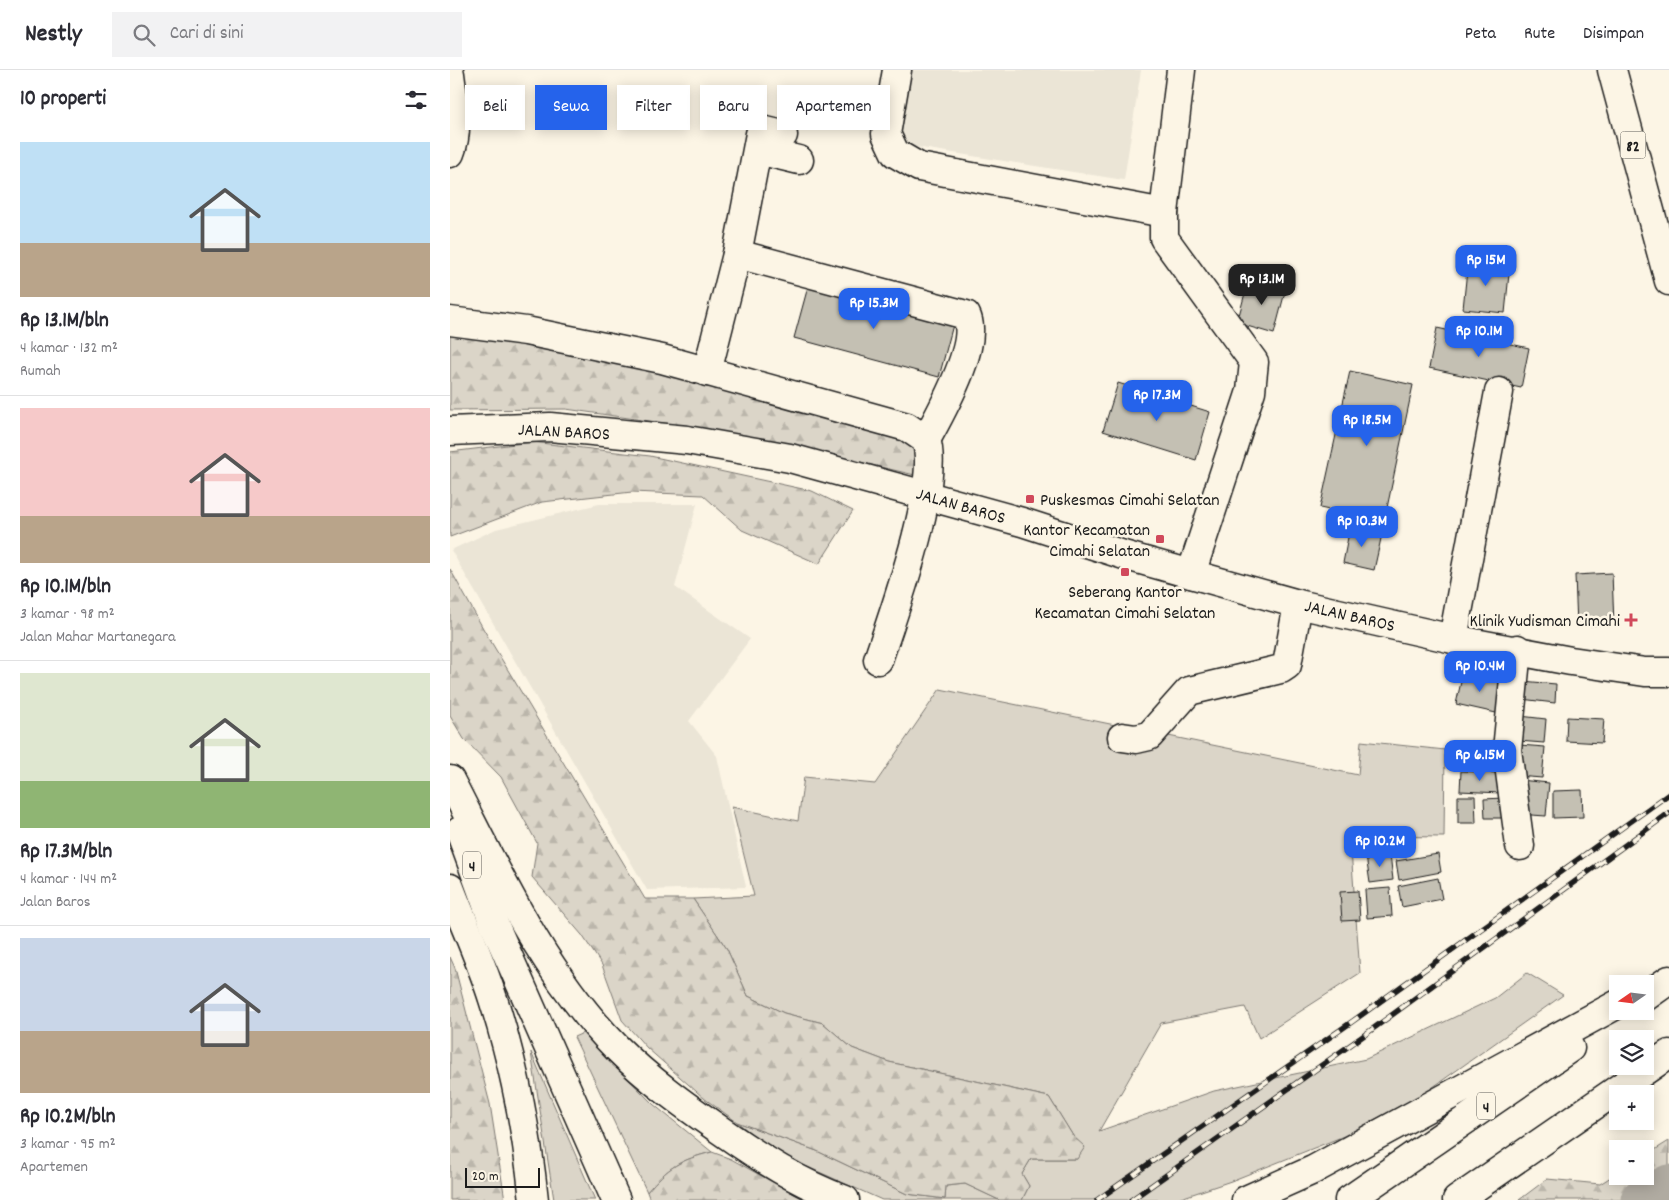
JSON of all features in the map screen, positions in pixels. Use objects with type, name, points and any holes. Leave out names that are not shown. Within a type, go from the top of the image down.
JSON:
[{"type":"main road","points":[[897,70],[886,134],[895,153],[919,167],[1164,213]]},
{"type":"main road","points":[[1181,70],[1164,213],[1164,238],[1254,362],[1251,391],[1191,574]]},
{"type":"main road","name":"82","points":[[1612,70],[1661,228],[1669,281]]},
{"type":"main road","points":[[450,74],[455,118],[454,142],[450,154]]},
{"type":"main road","points":[[707,372],[736,254],[760,134],[766,131],[783,135]]},
{"type":"main road","points":[[758,150],[799,160]]},
{"type":"main road","points":[[736,254],[966,315],[970,325],[961,371],[926,440],[930,456],[925,494],[908,571],[878,660]]},
{"type":"main road","points":[[450,322],[526,331],[662,359],[907,427],[926,440]]},
{"type":"main road","points":[[1453,639],[1499,392]]},
{"type":"main road","name":"JALAN BAROS","points":[[450,431],[550,427],[687,440],[790,458],[925,494],[1298,604],[1453,639],[1616,668],[1645,672],[1669,672]]},
{"type":"main road","points":[[1122,738],[1136,739],[1149,736],[1189,691],[1281,669],[1287,665],[1298,604]]},
{"type":"main road","points":[[1517,649],[1507,750],[1520,846]]},
{"type":"main road","points":[[450,780],[521,918],[576,1000],[617,1048],[671,1096],[742,1145],[775,1167],[822,1191],[845,1200]]},
{"type":"main road","name":"4","points":[[450,805],[494,924]]},
{"type":"main road","name":"4","points":[[450,843],[494,924]]},
{"type":"main road","points":[[450,888],[492,998],[512,1066],[529,1144],[534,1200]]},
{"type":"main road","points":[[494,924],[616,1200]]},
{"type":"main road","points":[[1654,984],[1669,976]]},
{"type":"main road","points":[[1654,991],[1669,980]]},
{"type":"main road","points":[[1246,1200],[1313,1170],[1609,1009]]},
{"type":"main road","name":"4","points":[[1348,1200],[1611,1020]]},
{"type":"main road","points":[[1457,1200],[1669,1054]]},
{"type":"shaded area","points":[[908,70],[1141,70],[1124,180],[897,144]]},
{"type":"shaded area","points":[[599,504],[697,504],[675,587],[750,639],[689,721],[717,756],[746,887],[647,890],[451,550],[496,529]]},
{"type":"green space","points":[[450,336],[608,355],[901,438],[916,452],[915,475],[712,430],[566,409],[450,410]]},
{"type":"green space","points":[[532,442],[650,456],[812,491],[853,511],[819,564],[742,530],[703,495],[632,492],[542,502],[450,537],[450,452]]},
{"type":"green space","points":[[450,569],[484,630],[645,899],[693,899],[727,949],[748,996],[784,1013],[823,1023],[852,1048],[889,1062],[1049,1097],[1073,1136],[1085,1147],[1077,1159],[1031,1159],[1022,1174],[1029,1186],[1022,1200],[999,1200],[965,1184],[946,1186],[945,1199],[907,1194],[817,1151],[737,1122],[705,1099],[647,1048],[622,1020],[602,965],[582,935],[532,877],[537,843],[501,777],[464,739],[450,716]]},
{"type":"green space","points":[[940,689],[1358,775],[1361,741],[1445,750],[1444,837],[1350,836],[1360,973],[1259,1038],[1245,1007],[1161,1023],[1099,1131],[1214,1091],[1366,1059],[1495,998],[1527,973],[1563,995],[1426,1092],[1344,1136],[1231,1181],[1175,1200],[1022,1200],[1029,1186],[1022,1174],[1031,1159],[1077,1159],[1073,1136],[1049,1097],[889,1062],[852,1048],[823,1023],[784,1013],[748,996],[727,949],[693,899],[754,896],[732,807],[798,821],[804,777],[875,784]]},
{"type":"green space","points":[[450,957],[455,968],[490,1104],[505,1200],[450,1200]]},
{"type":"green space","points":[[583,1033],[653,1104],[712,1152],[691,1158],[668,1170],[647,1192],[574,1037]]},
{"type":"green space","points":[[531,1052],[595,1200],[554,1200]]},
{"type":"green space","points":[[737,1122],[817,1151],[907,1194],[945,1199],[946,1186],[965,1184],[999,1200],[882,1200],[774,1152]]},
{"type":"green space","points":[[1669,1141],[1669,1200],[1519,1200],[1547,1179],[1600,1184],[1609,1178],[1609,1185],[1654,1185],[1654,1150]]},
{"type":"green space","points":[[712,1152],[731,1159],[805,1200],[650,1200],[647,1192],[668,1170],[691,1158]]},
{"type":"building","points":[[1468,260],[1510,264],[1505,313],[1463,309]]},
{"type":"building","points":[[1249,278],[1286,288],[1274,334],[1237,323]]},
{"type":"building","points":[[809,283],[954,321],[939,377],[794,338]]},
{"type":"building","points":[[1437,328],[1529,348],[1521,388],[1429,368]]},
{"type":"building","points":[[1350,371],[1413,385],[1384,522],[1320,508]]},
{"type":"building","points":[[1118,383],[1210,412],[1196,460],[1103,431]]},
{"type":"building","points":[[1350,527],[1382,534],[1374,570],[1343,563]]},
{"type":"building","points":[[1612,573],[1614,625],[1577,626],[1575,575]]},
{"type":"building","points":[[1463,673],[1503,682],[1496,713],[1456,704]]},
{"type":"building","points":[[1522,681],[1556,684],[1555,703],[1521,699]]},
{"type":"building","points":[[1520,716],[1546,719],[1544,743],[1518,741]]},
{"type":"building","points":[[1567,717],[1604,719],[1602,743],[1566,741]]},
{"type":"building","points":[[1519,745],[1545,747],[1542,778],[1517,776]]},
{"type":"building","points":[[1461,771],[1501,773],[1500,793],[1460,791]]},
{"type":"building","points":[[1520,780],[1549,783],[1546,816],[1517,814]]},
{"type":"building","points":[[1582,790],[1583,817],[1553,818],[1553,791]]},
{"type":"building","points":[[1458,796],[1475,796],[1476,823],[1458,823]]},
{"type":"building","points":[[1503,798],[1503,818],[1485,818],[1484,799]]},
{"type":"building","points":[[1390,854],[1393,880],[1370,883],[1366,856]]},
{"type":"building","points":[[1438,854],[1441,872],[1399,880],[1396,861]]},
{"type":"building","points":[[1438,878],[1442,899],[1402,907],[1398,886]]},
{"type":"building","points":[[1390,888],[1392,916],[1367,918],[1365,890]]},
{"type":"building","points":[[1358,891],[1360,920],[1342,921],[1340,892]]},
{"type":"waterway","points":[[1643,1200],[1669,1187]]},
{"type":"railway","points":[[1097,1200],[1353,1021],[1669,794]]},
{"type":"railway","points":[[1131,1200],[1363,1036],[1669,813]]},
{"type":"place","name":"Puskesmas Cimahi Selatan","points":[[1030,499]]},
{"type":"place","name":"Kantor Kecamatan Cimahi Selatan","points":[[1160,539]]},
{"type":"place","name":"Seberang Kantor Kecamatan Cimahi Selatan","points":[[1125,572]]},
{"type":"place","name":"Klinik Yudisman Cimahi","points":[[1631,620]]}]
